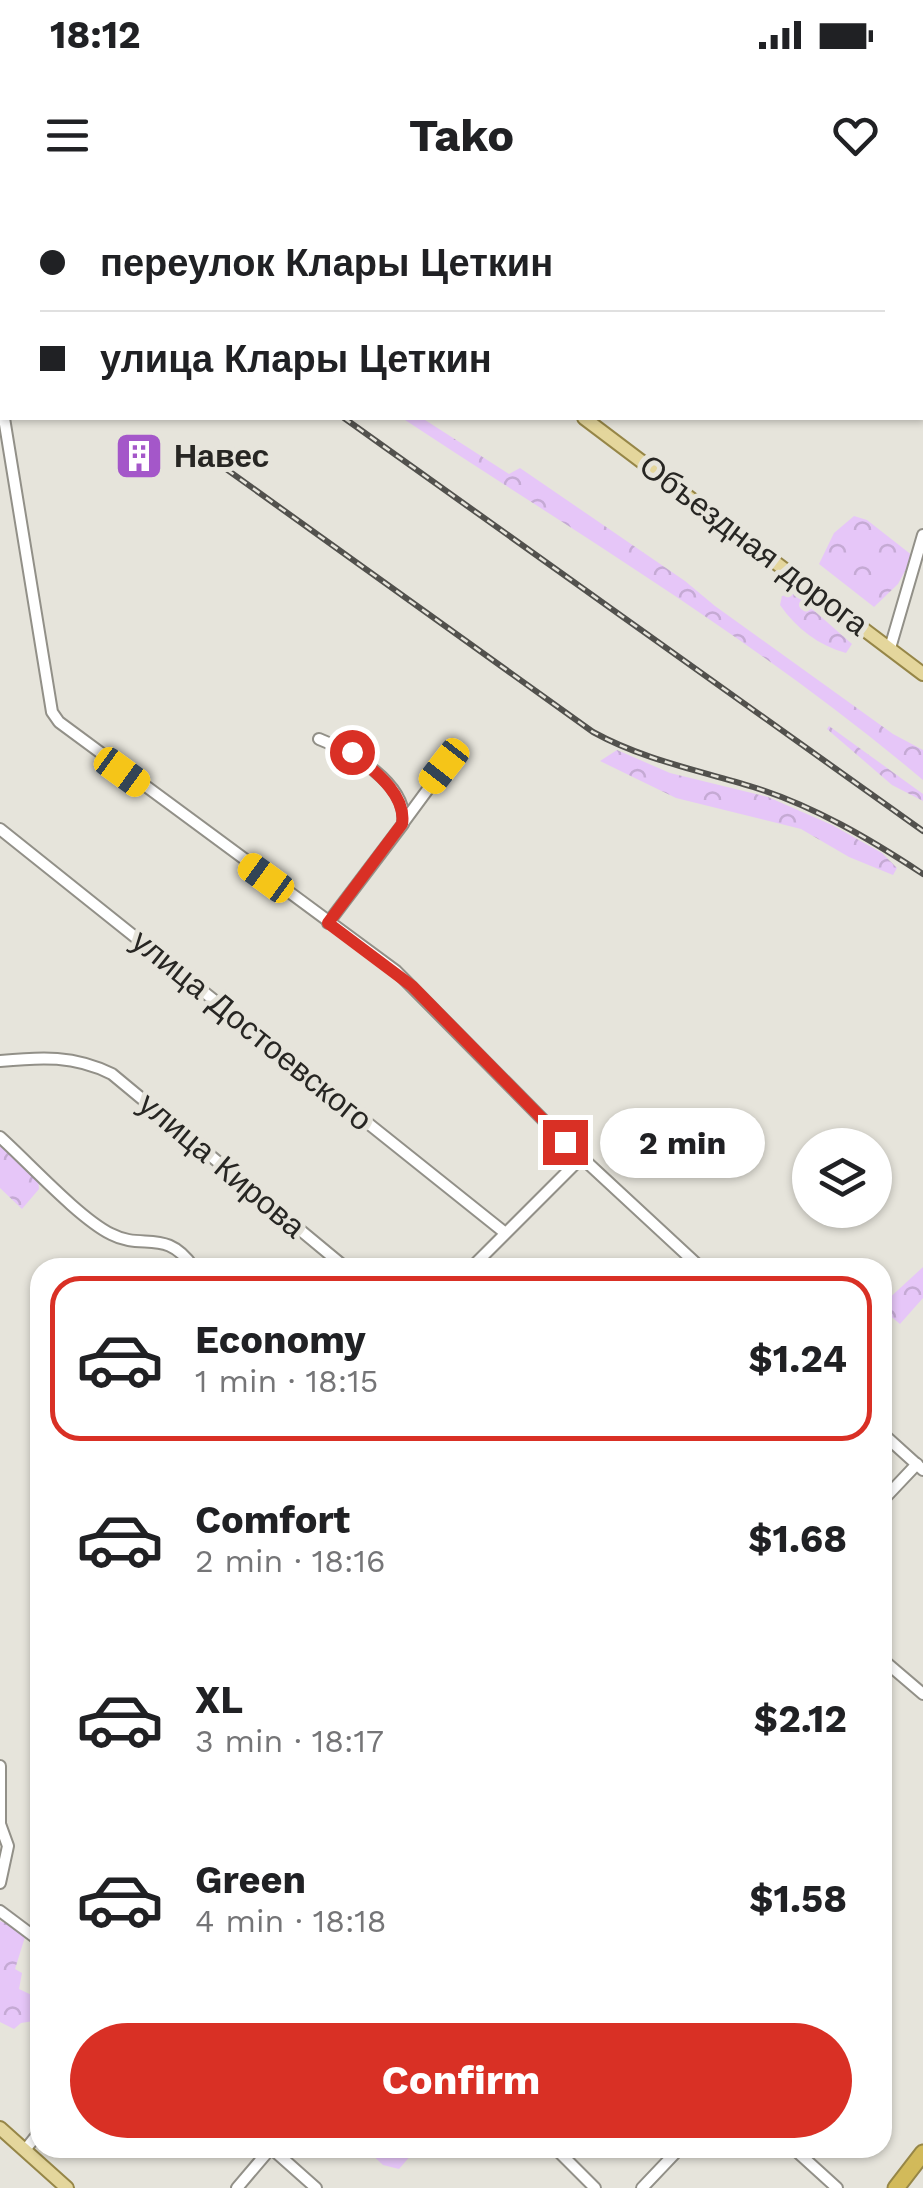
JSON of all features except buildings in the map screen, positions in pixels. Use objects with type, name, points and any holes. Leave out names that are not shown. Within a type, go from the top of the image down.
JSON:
[{"type":"highway","points":[[896,2188],[923,2153]]},
{"type":"main road","name":"Объездная дорога","points":[[587,420],[923,674]]},
{"type":"main road","points":[[0,2128],[30,2155]]},
{"type":"main road","points":[[34,2158],[67,2188]]},
{"type":"street","points":[[4,420],[52,712],[59,722],[412,986],[580,1158],[690,1258]]},
{"type":"street","points":[[890,648],[923,535]]},
{"type":"street","points":[[320,738],[352,752],[372,769],[402,805],[402,824]]},
{"type":"street","points":[[328,923],[444,766]]},
{"type":"street","name":"улица Достоевского","points":[[0,829],[504,1232]]},
{"type":"street","name":"улица Кирова","points":[[0,1061],[64,1058],[112,1074],[334,1258]]},
{"type":"street","points":[[0,1137],[97,1225],[125,1240],[164,1243],[185,1258]]},
{"type":"street","points":[[480,1258],[580,1158]]},
{"type":"street","points":[[892,1442],[920,1467],[892,1492]]},
{"type":"street","points":[[892,1668],[923,1694]]},
{"type":"street","points":[[0,1766],[0,1824],[8,1846],[0,1883]]},
{"type":"street","points":[[0,1910],[30,1933]]},
{"type":"street","points":[[25,2150],[30,2144]]},
{"type":"street","points":[[237,2188],[262,2158]]},
{"type":"street","points":[[282,2158],[316,2188]]},
{"type":"street","points":[[565,2158],[595,2188]]},
{"type":"street","points":[[642,2188],[670,2158]]},
{"type":"street","points":[[803,2158],[837,2188]]},
{"type":"green space","points":[[405,420],[425,420],[509,474],[520,468],[685,581],[893,734],[923,750],[923,780],[798,682],[601,547]]},
{"type":"green space","points":[[854,516],[867,520],[913,556],[898,584],[874,607],[819,564],[834,533]]},
{"type":"green space","points":[[794,593],[852,644],[846,653],[817,641],[787,614],[780,605],[782,596]]},
{"type":"green space","points":[[829,726],[923,794],[923,801],[892,785],[827,729]]},
{"type":"green space","points":[[617,750],[670,773],[768,797],[832,825],[882,853],[897,868],[893,875],[849,857],[801,829],[676,798],[600,761]]},
{"type":"green space","points":[[0,1142],[38,1176],[39,1189],[22,1209],[0,1188]]},
{"type":"green space","points":[[923,1267],[923,1298],[900,1324],[892,1317],[892,1296]]},
{"type":"green space","points":[[0,1921],[25,1937],[15,1969],[22,1973],[19,1989],[30,1994],[30,2022],[14,2029],[0,2022]]},
{"type":"green space","points":[[376,2158],[409,2158],[399,2169],[383,2165]]},
{"type":"railway","points":[[347,420],[923,831]]},
{"type":"railway","points":[[201,451],[593,732],[652,757],[798,804],[862,836],[923,874]]},
{"type":"place","name":"Навес","points":[[139,456]]},
{"type":"route","points":[[352,752],[394,793],[404,814],[402,824],[328,923],[396,971],[565,1142]]}]
